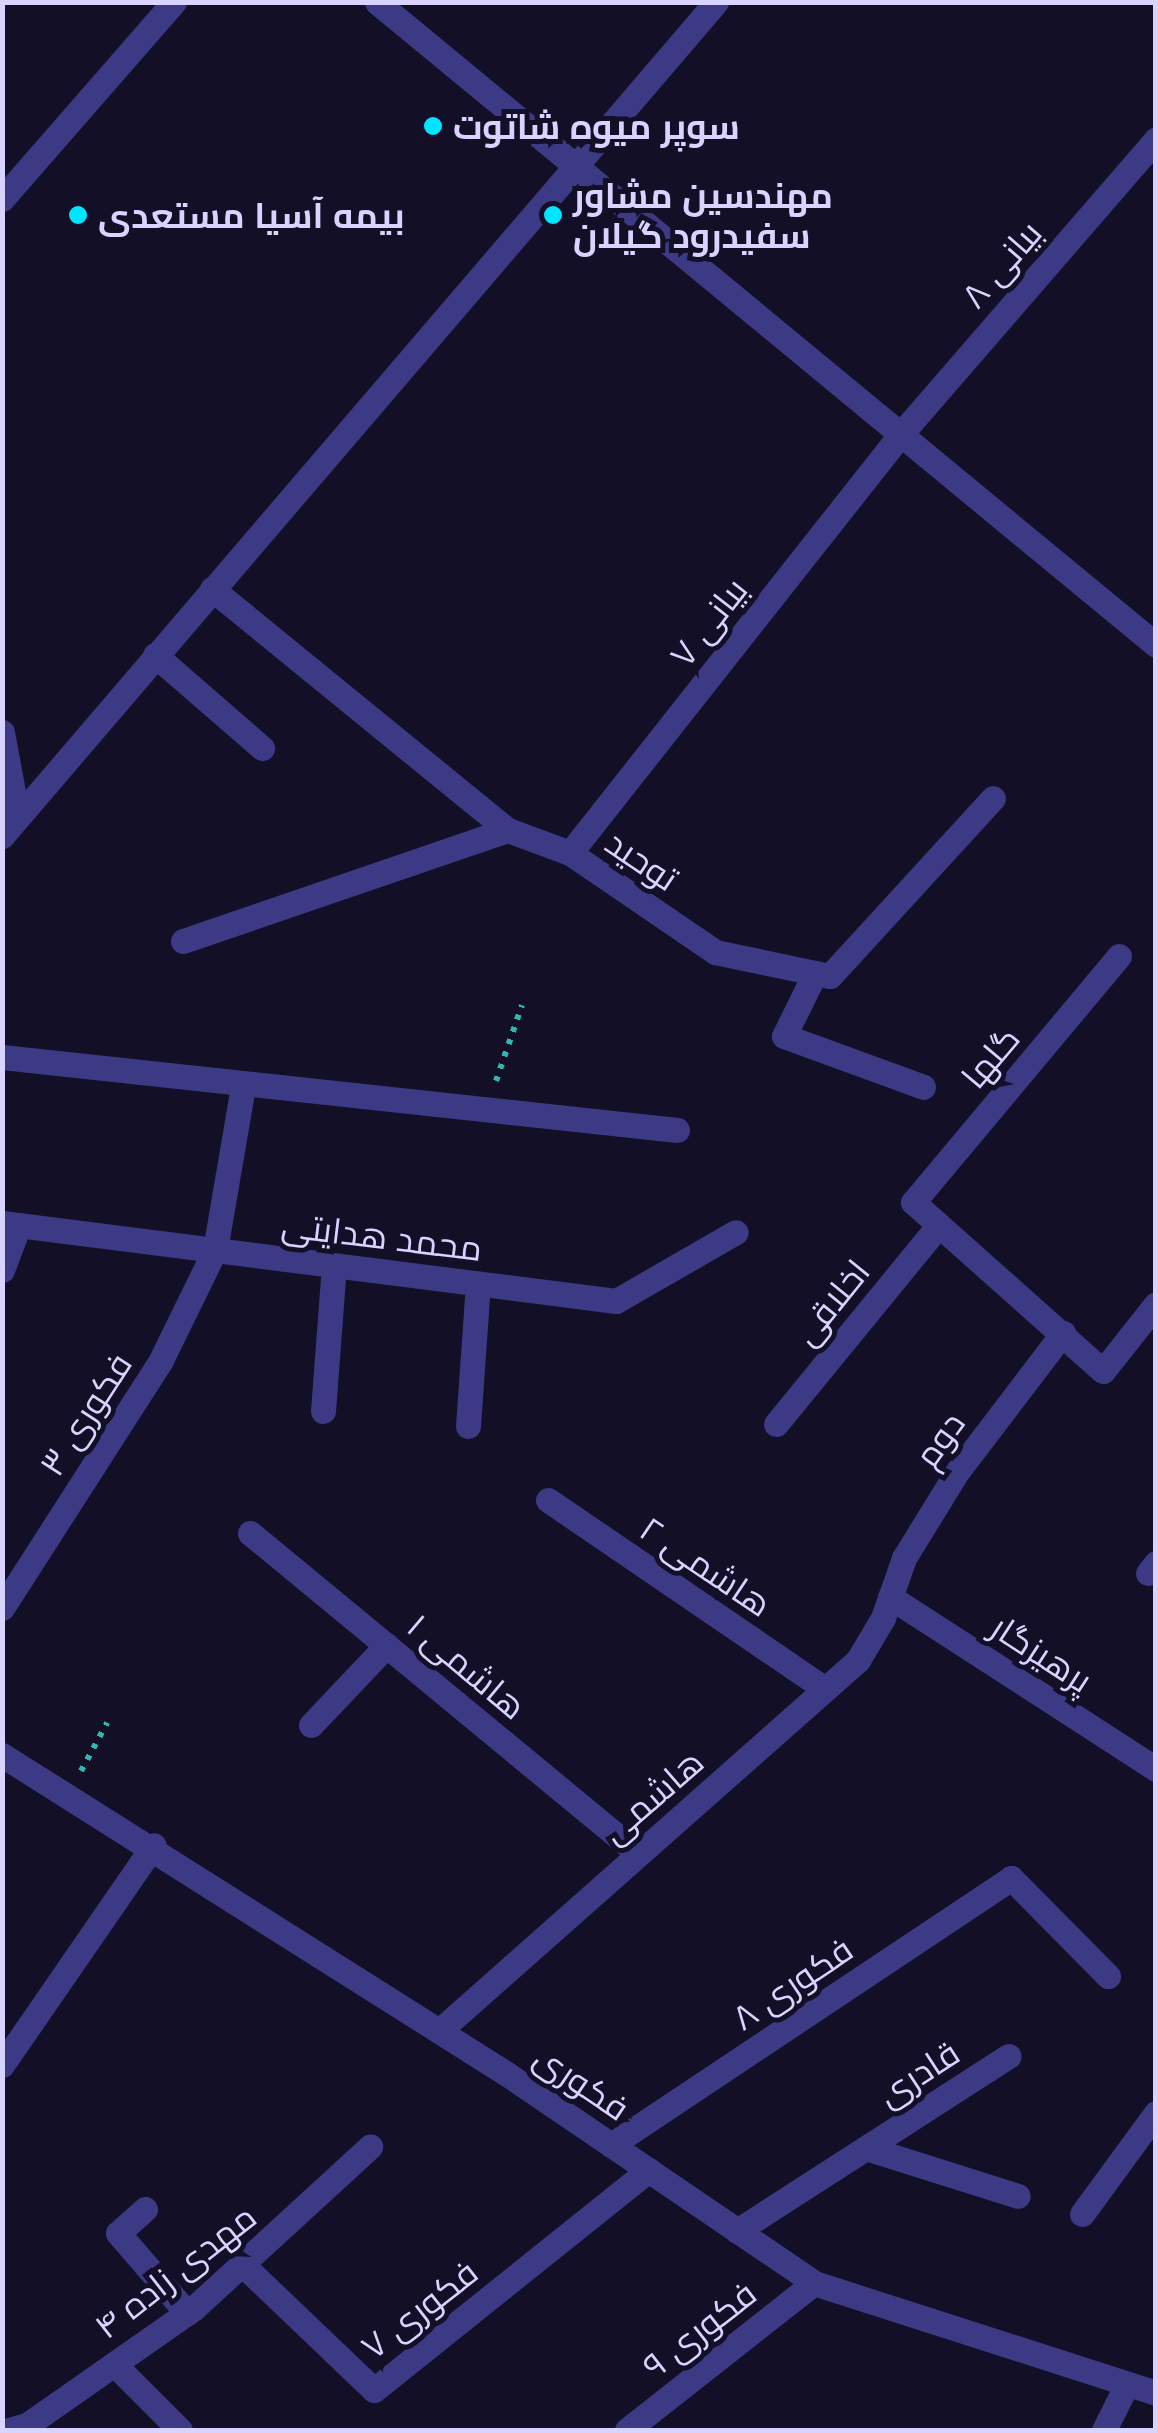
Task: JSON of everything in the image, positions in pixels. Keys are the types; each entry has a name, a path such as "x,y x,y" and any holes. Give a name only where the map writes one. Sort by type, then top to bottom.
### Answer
{"street":[{"path":"2,198 174,2"},
{"path":"377,2 1156,645"},
{"path":"10,825 716,2"},
{"name":"بیانی ۸","path":"900,434 1156,139"},
{"name":"بیانی ۷","path":"570,853 900,434"},
{"name":"توحید","path":"212,589 508,830 570,853 715,952 815,974"},
{"path":"155,655 262,748"},
{"path":"2,732 10,825"},
{"path":"923,1087 784,1036 815,974 830,976 993,798"},
{"path":"184,940 508,830"},
{"name":"گلها","path":"939,1225 914,1202 1119,956"},
{"path":"2,1057 243,1088 677,1130"},
{"name":"فکوری ۳","path":"2,1608 161,1360 214,1250 243,1088"},
{"path":"2,1270 11,1224"},
{"name":"محمد هدایتی","path":"11,1224 616,1302 736,1232"},
{"path":"939,1225 1103,1371 1155,1308"},
{"name":"اخلاقی","path":"776,1424 939,1225"},
{"path":"323,1411 334,1265"},
{"path":"468,1426 478,1284"},
{"name":"دوم","path":"890,1597 904,1558 956,1472 1063,1333"},
{"name":"هاشمی ۲","path":"548,1500 825,1689"},
{"name":"هاشمی ۱","path":"250,1533 639,1854"},
{"name":"هاشمی","path":"439,2031 858,1660 890,1597"},
{"name":"پرهیزگار","path":"890,1597 1156,1769"},
{"path":"311,1726 387,1645"},
{"name":"فکوری","path":"2,1754 154,1845 612,2145 814,2283 1126,2386 1156,2392"},
{"path":"2,2065 154,1845"},
{"name":"فکوری ۸","path":"612,2145 1011,1878 1108,1976"},
{"name":"قادری","path":"737,2231 1008,2056"},
{"path":"1082,2214 1156,2114"},
{"name":"مهدی زاده ۴","path":"10,2430 187,2313 370,2147"},
{"name":"قادری","path":"866,2148 1018,2196"},
{"name":"فکوری ۷","path":"243,2265 374,2390 649,2170"},
{"path":"145,2209 118,2233 187,2313"},
{"name":"فکوری ۹","path":"627,2430 814,2283"},
{"path":"114,2364 180,2430"},
{"path":"1104,2430 1126,2386"}],"path":[{"path":"486,1111 522,1006"},
{"path":"69,1794 107,1722"}],"place":[{"name":"سوپر میوه شاتوت","path":"433,126"},
{"name":"بیمه آسیا مستعدی","path":"78,215"},
{"name":"مهندسین مشاور سفیدرود گیلان","path":"553,215"}]}
